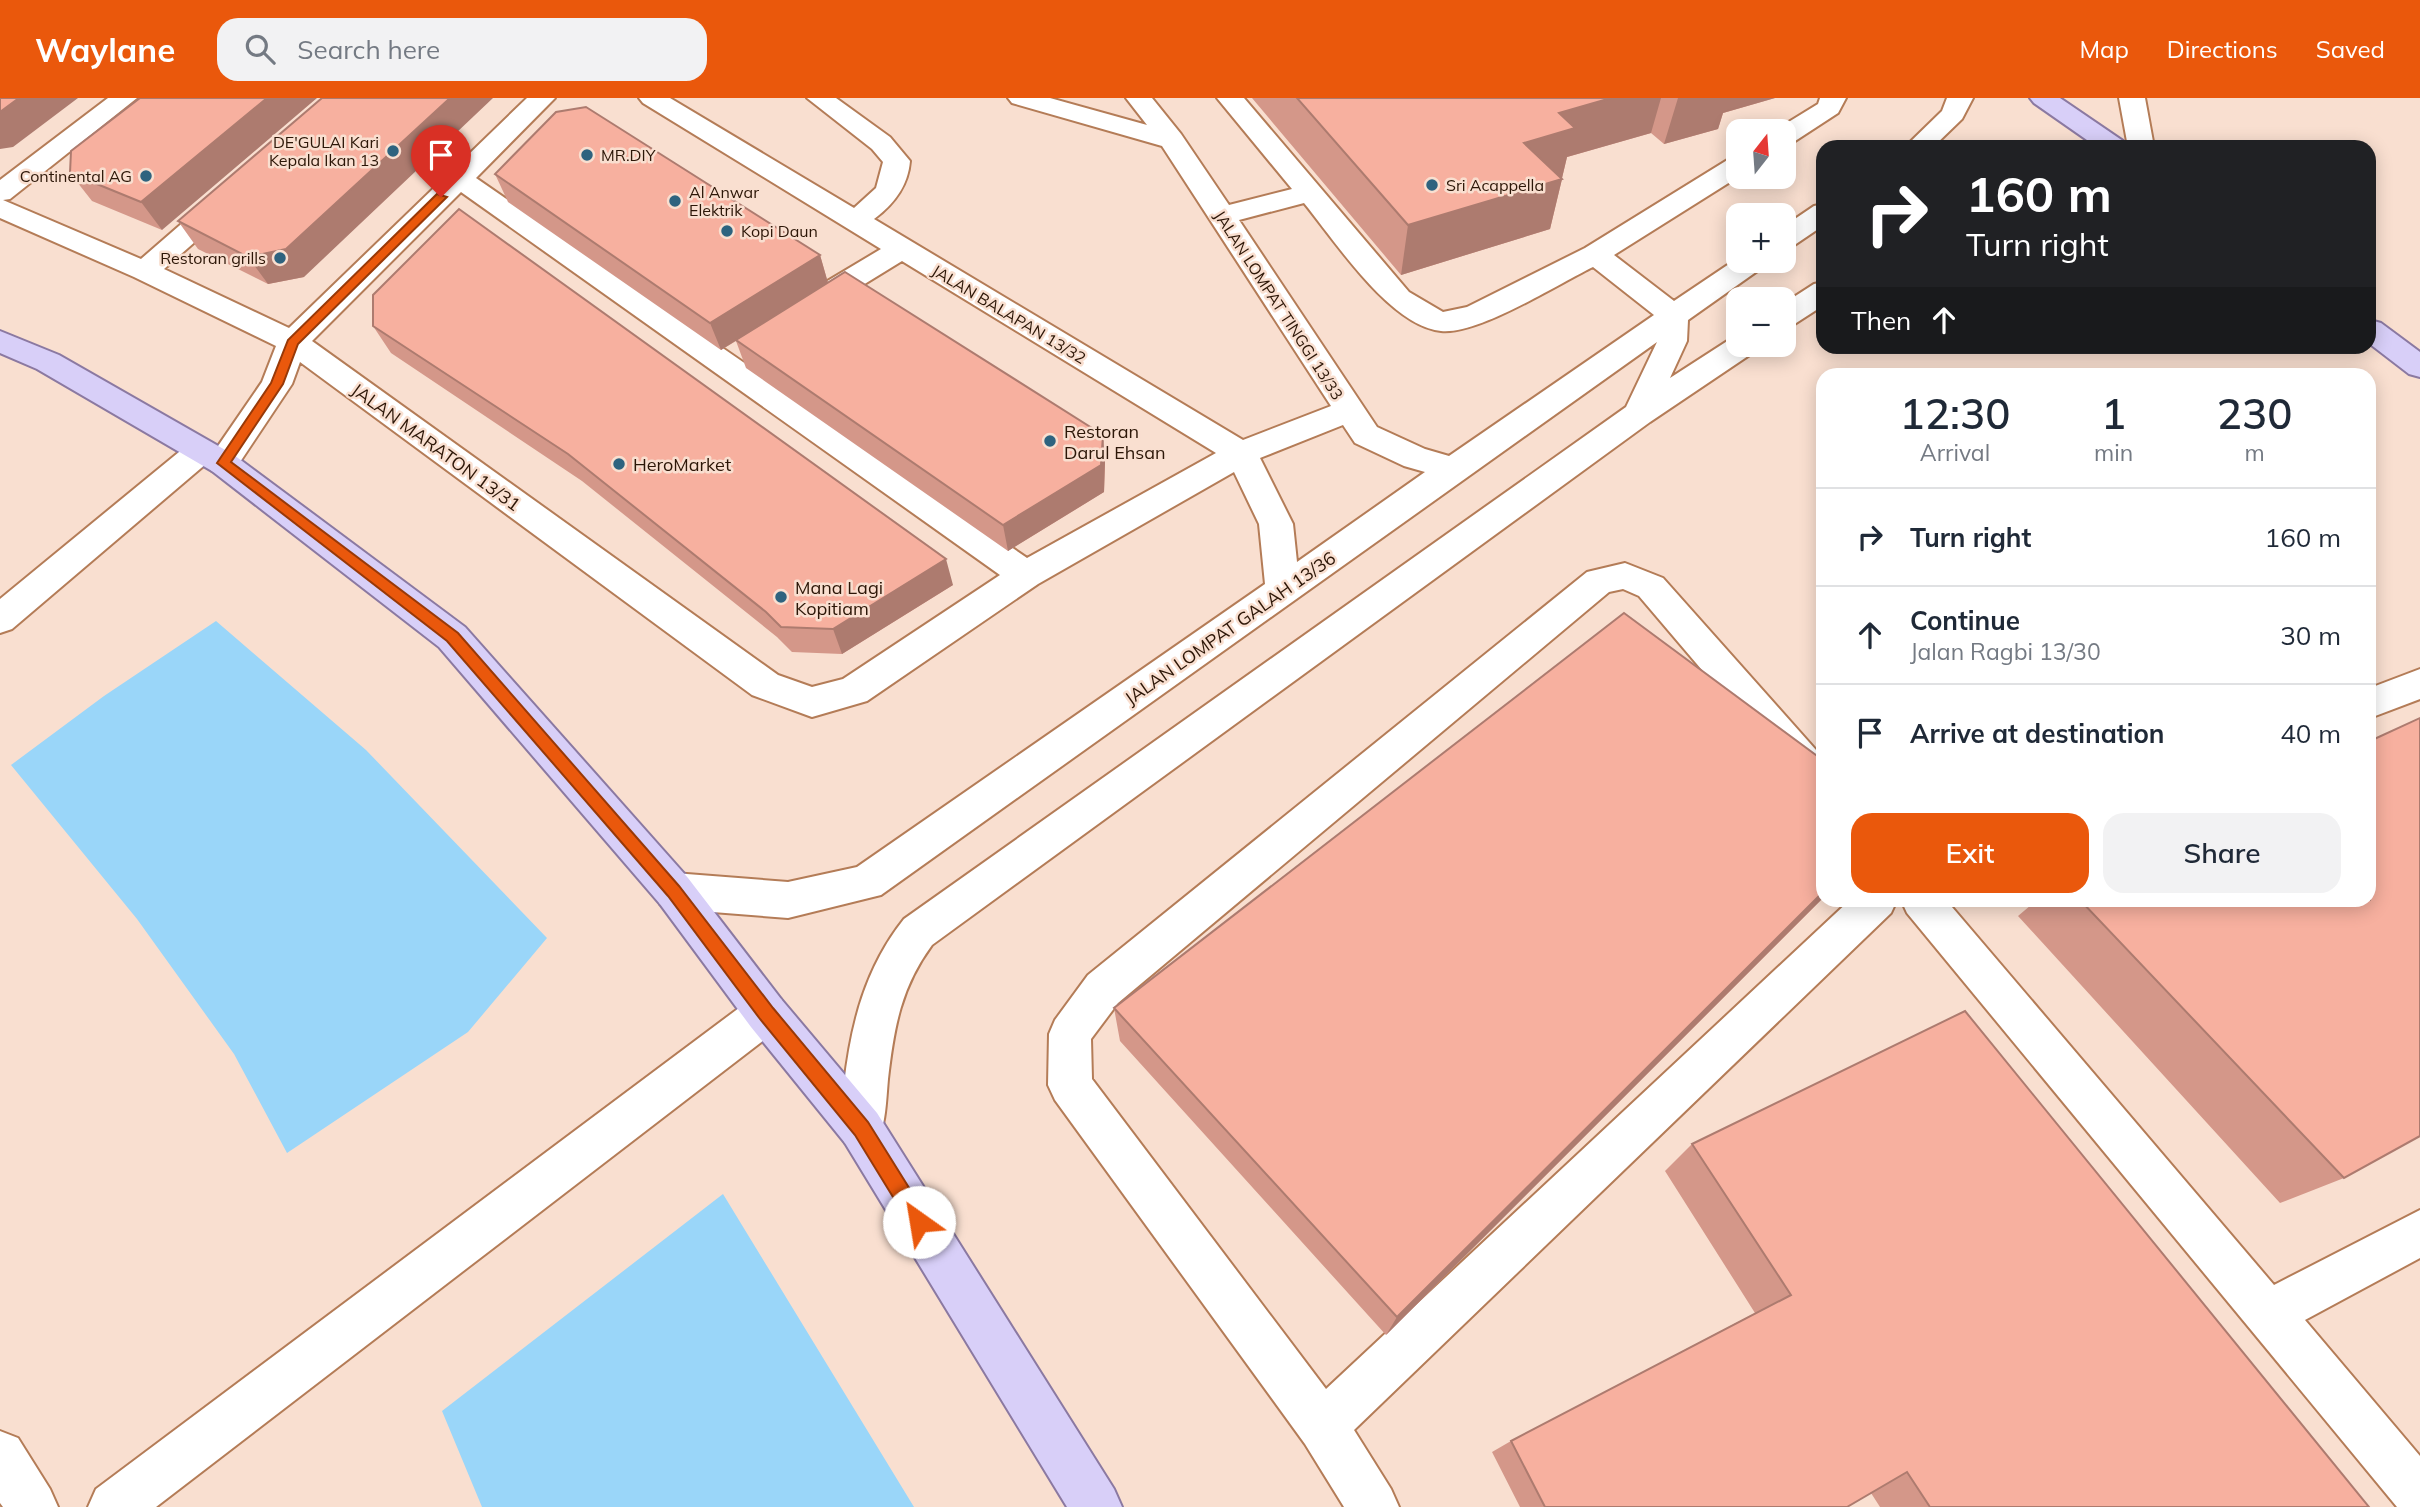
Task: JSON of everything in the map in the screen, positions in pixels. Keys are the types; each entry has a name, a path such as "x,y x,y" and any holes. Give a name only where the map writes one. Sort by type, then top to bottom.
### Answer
{"main road":[{"path":"2043,98 2104,140"},
{"path":"2376,334 2420,367"},
{"path":"0,341 48,362 212,457 453,637 674,891 766,1013 861,1128 1092,1505"}],"street":[{"path":"0,193 124,98"},
{"path":"0,618 212,457 277,384 293,342 542,98"},
{"name":"JALAN BALAPAN 13/32","path":"652,98 1241,453"},
{"path":"820,98 881,143 897,161 896,176 890,188 878,203 855,220"},
{"path":"1021,98 1172,140"},
{"name":"JALAN LOMPAT TINGGI 13/33","path":"1139,98 1172,140 1366,435 1415,458 1452,468"},
{"path":"1230,98 1399,299 1426,317 1443,323 1475,315 1595,254 1726,172"},
{"path":"1796,128 1829,108 1833,98"},
{"path":"1925,140 1953,114 1960,98"},
{"path":"2132,98 2140,140"},
{"path":"460,179 729,353 1026,575"},
{"path":"144,271 249,180"},
{"path":"1221,216 1310,193"},
{"name":"JALAN MARATON 13/31","path":"0,208 144,271 293,342 765,685 812,702 855,691 1026,575 1241,453 1348,411"},
{"path":"1796,231 1816,217"},
{"path":"786,318 901,249"},
{"path":"1595,254 1673,315 1672,341 1639,414"},
{"name":"JALAN LOMPAT GALAH 13/36","path":"674,891 788,900 867,883 1283,591 1452,468 1735,273"},
{"path":"1796,309 1816,296"},
{"path":"861,1128 884,984 901,950 918,932 1639,414 1726,356"},
{"path":"1241,453 1276,524 1283,591"},
{"path":"1373,1507 1323,1426 1070,1085 1070,1034 1103,989 1599,581 1625,576 1651,587 1816,777"},
{"path":"2376,701 2420,684"},
{"path":"1323,1426 1870,907"},
{"path":"1927,907 2420,1495"},
{"path":"114,1507 766,1013"},
{"path":"2268,1314 2420,1233"},
{"path":"0,1456 32,1507"}],"water":[{"path":"216,621 366,750 547,938 468,1032 287,1153 234,1054 137,919 11,765 104,696"},
{"path":"723,1194 914,1507 482,1507 442,1411"}],"building":[{"path":"0,98 19,98 0,112"},
{"path":"140,98 267,98 141,202 70,173 71,151"},
{"path":"322,98 450,98 286,249 248,257 178,221"},
{"path":"1297,98 1611,98 1559,113 1575,128 1524,143 1562,179 1408,225"},
{"path":"586,107 820,255 710,323 495,174 556,112"},
{"path":"459,209 946,559 833,629 781,627 766,612 568,454 373,326 373,295"},
{"path":"845,272 1103,435 1101,465 1003,525 736,340"},
{"path":"1624,613 1816,755 1816,899 1397,1317 1114,1008"},
{"path":"2420,718 2420,1136 2344,1178 2087,907 2376,907 2376,738"},
{"path":"1965,1011 2369,1507 1930,1507 1907,1472 1847,1507 1545,1507 1511,1441 1791,1295 1692,1144"}],"place":[{"name":"DE'GULAI Kari Kepala Ikan 13","path":"393,151"},
{"name":"MR.DIY","path":"587,155"},
{"name":"Continental AG","path":"146,176"},
{"name":"Sri Acappella","path":"1432,185"},
{"name":"Al Anwar Elektrik","path":"675,201"},
{"name":"Kopi Daun","path":"727,231"},
{"name":"Restoran grills","path":"280,258"},
{"name":"Restoran Darul Ehsan","path":"1050,441"},
{"name":"HeroMarket","path":"619,464"},
{"name":"Mana Lagi Kopitiam","path":"781,597"}],"route":[{"path":"441,197 293,342 277,384 223,463 453,637 674,891 766,1013 861,1128 919,1222"}]}
